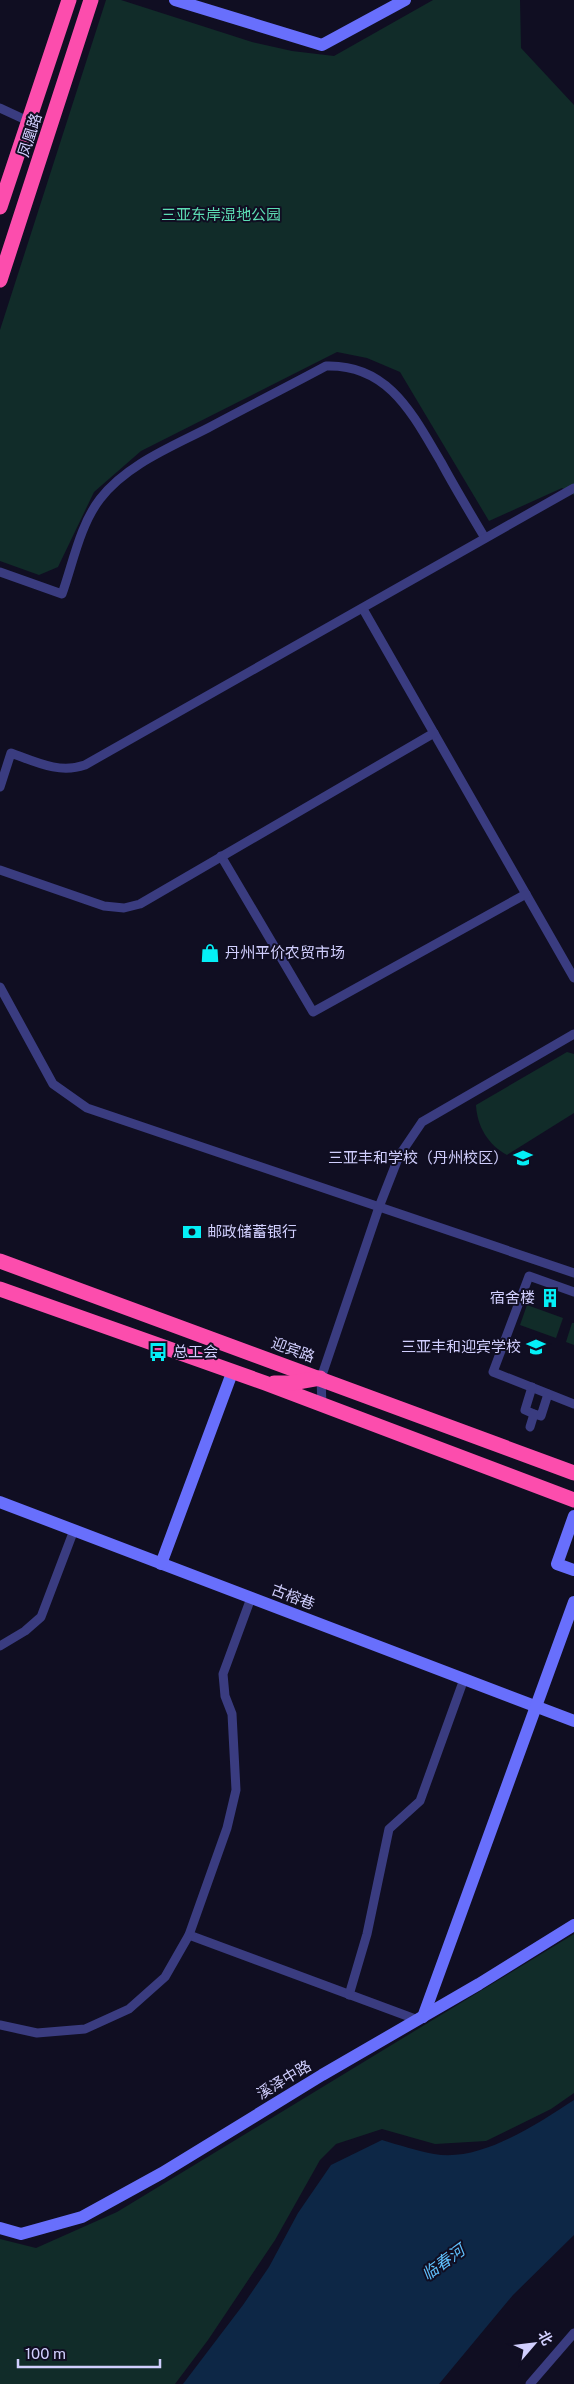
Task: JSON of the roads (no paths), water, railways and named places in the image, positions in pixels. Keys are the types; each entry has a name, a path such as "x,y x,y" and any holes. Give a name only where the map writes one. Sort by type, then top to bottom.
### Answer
{"highway":[{"name":"凤凰路","path":"0,207 69,0"},
{"name":"凤凰路","path":"0,280 91,0"},
{"name":"迎宾路","path":"0,1261 574,1473"},
{"path":"0,1289 232,1373 265,1383 344,1415 574,1500"},
{"path":"265,1383 274,1380 278,1376 276,1362"},
{"path":"265,1383 292,1383 321,1378"},
{"path":"344,1415 353,1390"}],"street":[{"path":"175,0 322,45 405,0"},
{"path":"0,108 28,122"},
{"path":"0,572 62,594 86,524 100,499 115,482 140,465 183,441 326,366 344,366 376,378 394,392 411,411 485,538"},
{"path":"0,787 12,753 56,769 73,769 84,765 574,488"},
{"path":"363,608 574,978"},
{"path":"0,870 104,906 124,908 140,904 434,733"},
{"path":"221,856 313,1012 526,894"},
{"path":"0,987 53,1084 88,1108 574,1273"},
{"path":"322,1406 321,1378 379,1207 399,1156 422,1122 574,1034"},
{"path":"574,1292 530,1274 493,1372 574,1404"},
{"path":"161,1564 232,1373"},
{"path":"532,1387 525,1410 534,1414 541,1416 548,1394"},
{"path":"530,1427 534,1414"},
{"name":"古榕巷","path":"0,1502 574,1721"},
{"path":"574,1516 556,1564 574,1570"},
{"path":"0,1646 25,1631 41,1617 74,1530"},
{"path":"0,2025 36,2034 85,2029 129,2010 165,1977 189,1936 226,1828 236,1790 232,1714 225,1696 223,1674 251,1598"},
{"path":"189,1936 420,2019 574,1602"},
{"path":"350,1995 367,1934 389,1829 420,1801 464,1679"},
{"name":"溪泽中路","path":"0,2228 20,2234 82,2217 162,2173 574,1925"},
{"path":"530,2384 574,2333"}],"water":[{"name":"临春河","path":"574,2100 574,2235 513,2295 439,2384 183,2384 243,2305 269,2267 298,2213 331,2165 382,2140 434,2154 470,2153 489,2147 526,2130"}],"place":[{"name":"丹州平价农贸市场","path":"210,953"},
{"name":"三亚丰和学校（丹州校区）","path":"523,1158"},
{"name":"邮政储蓄银行","path":"192,1232"},
{"name":"宿舍楼","path":"550,1298"},
{"name":"三亚丰和迎宾学校","path":"536,1347"},
{"name":"总工会","path":"158,1352"}],"park label":[{"name":"三亚东岸湿地公园","path":"221,215"}]}
